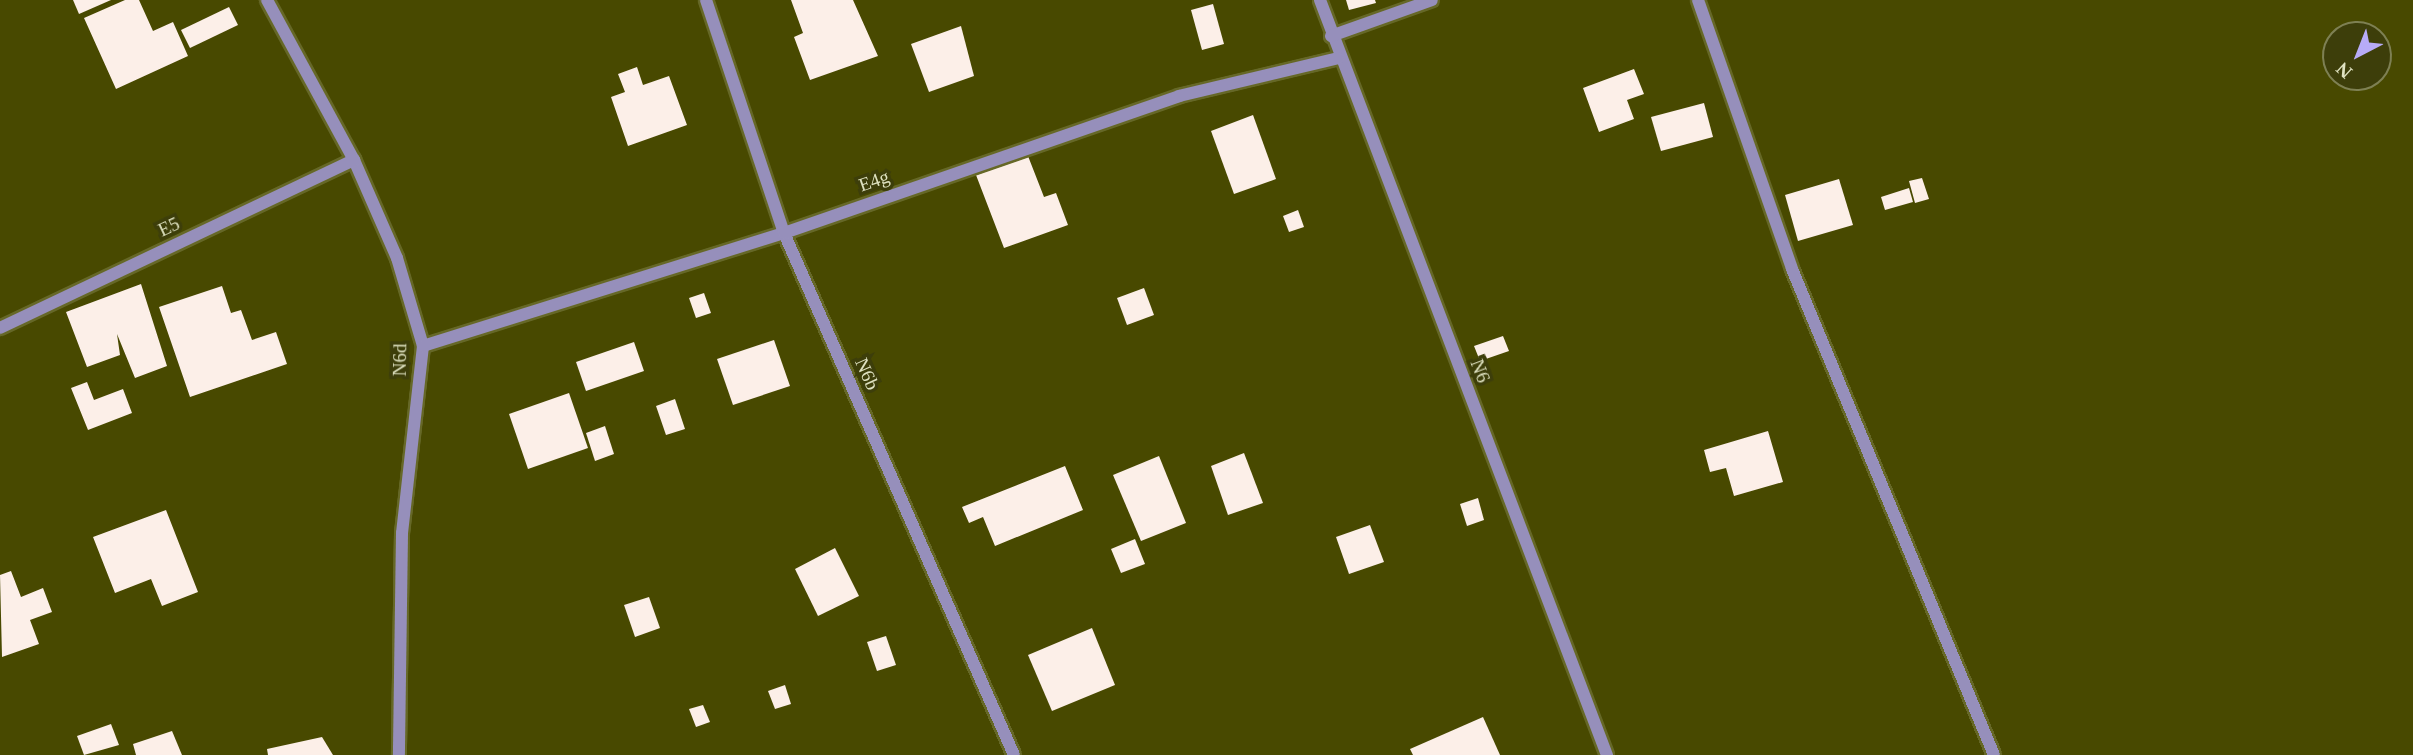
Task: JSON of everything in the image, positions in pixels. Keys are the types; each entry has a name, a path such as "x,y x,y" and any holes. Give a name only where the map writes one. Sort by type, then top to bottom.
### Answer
{"street":[{"name":"N6d","path":"267,0 354,160 397,258 423,346 402,533 400,755"},
{"name":"N6b","path":"706,0 784,233 1014,755"},
{"name":"N6","path":"1320,0 1338,58 1607,755"},
{"path":"1331,36 1432,0"},
{"path":"1698,0 1792,269 1994,755"},
{"name":"E4g","path":"423,346 784,233 1179,96 1338,58"},
{"name":"E5","path":"0,328 354,160"}],"building":[{"path":"73,0 111,0 79,14"},
{"path":"125,0 139,0 153,31 173,22 188,56 116,89 84,18"},
{"path":"791,0 853,0 878,56 810,80 794,37 803,33"},
{"path":"1346,0 1375,0 1376,3 1349,10"},
{"path":"1213,4 1224,44 1202,50 1191,10"},
{"path":"229,7 238,25 190,48 181,30"},
{"path":"961,26 974,76 929,92 911,44"},
{"path":"637,67 643,85 669,76 687,125 628,146 611,97 625,92 618,74"},
{"path":"1634,69 1644,94 1627,100 1634,119 1599,132 1583,88"},
{"path":"1704,103 1713,137 1661,151 1651,117"},
{"path":"1253,115 1276,179 1234,194 1211,131"},
{"path":"1028,156 1044,197 1056,193 1068,225 1004,248 976,175"},
{"path":"1922,178 1929,199 1915,203 1909,181"},
{"path":"1839,179 1853,225 1798,241 1785,195"},
{"path":"1909,188 1913,202 1885,210 1881,197"},
{"path":"1298,210 1304,227 1289,232 1283,216"},
{"path":"141,284 167,366 135,378 117,334 120,355 87,367 66,312"},
{"path":"222,286 231,313 241,310 252,340 276,332 287,364 190,397 159,307"},
{"path":"1144,288 1154,315 1127,325 1117,298"},
{"path":"704,293 711,313 696,318 689,298"},
{"path":"1503,336 1509,351 1480,361 1474,346"},
{"path":"774,340 790,386 733,405 717,359"},
{"path":"634,342 644,371 586,391 576,362"},
{"path":"87,382 94,400 123,389 132,413 88,430 71,388"},
{"path":"569,393 588,448 528,469 509,414"},
{"path":"675,399 685,429 666,435 656,406"},
{"path":"605,426 614,454 595,461 586,433"},
{"path":"1768,431 1783,482 1734,496 1726,468 1710,472 1704,450"},
{"path":"1244,453 1263,503 1228,515 1211,466"},
{"path":"1159,456 1186,523 1141,541 1113,475"},
{"path":"1065,466 1083,510 995,546 983,517 969,523 962,507"},
{"path":"1478,498 1484,520 1467,526 1460,504"},
{"path":"166,510 198,592 162,606 151,579 115,593 93,537"},
{"path":"1370,525 1384,562 1349,574 1336,537"},
{"path":"1135,539 1145,564 1121,573 1111,549"},
{"path":"835,548 859,596 818,616 795,569"},
{"path":"11,571 21,597 43,588 52,612 30,620 39,644 2,657 0,575"},
{"path":"649,597 660,628 635,637 624,605"},
{"path":"1092,628 1115,685 1052,711 1028,655"},
{"path":"886,636 896,665 877,671 867,642"},
{"path":"785,685 791,704 775,709 768,691"},
{"path":"703,705 710,722 696,727 689,709"},
{"path":"1483,717 1500,755 1413,755 1410,749"},
{"path":"111,724 119,745 84,755 77,736"},
{"path":"172,731 182,755 136,755 133,744"},
{"path":"322,737 333,755 268,755 267,749"}]}
